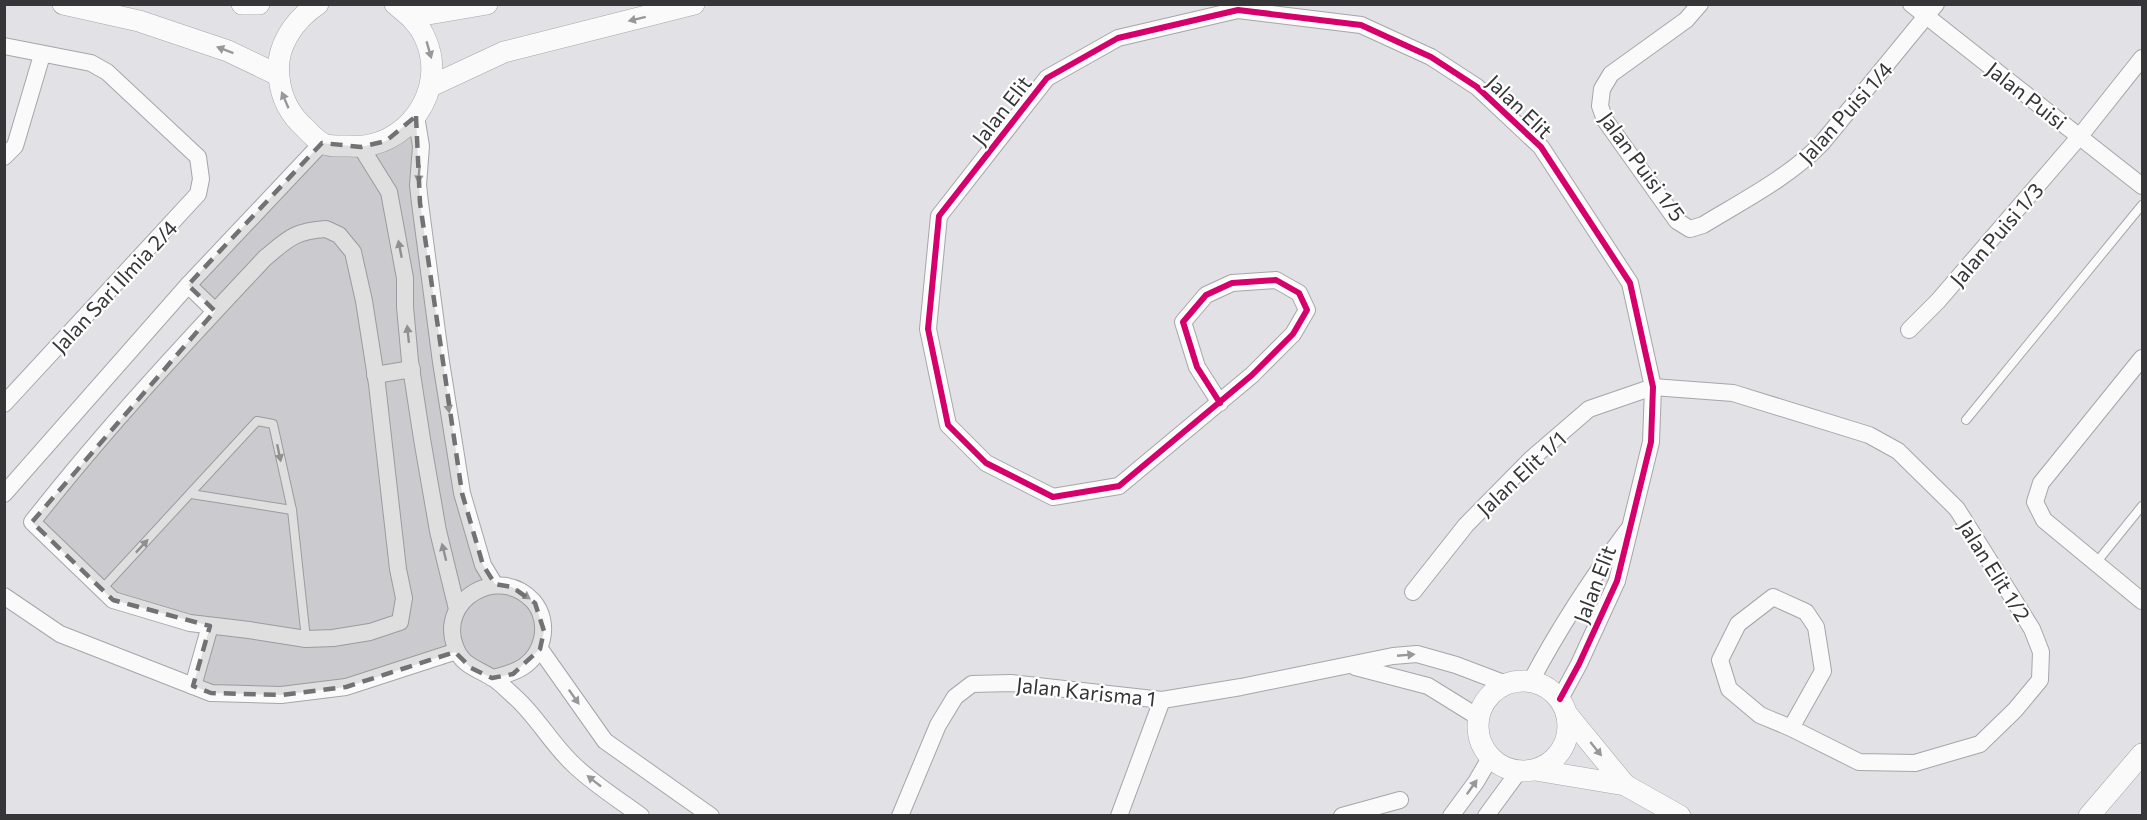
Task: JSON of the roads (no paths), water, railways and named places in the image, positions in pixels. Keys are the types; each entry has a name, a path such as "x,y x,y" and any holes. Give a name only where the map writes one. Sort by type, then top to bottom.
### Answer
{"street":[{"path":"63,4 139,21 228,51 278,75"},
{"path":"242,4 259,4"},
{"path":"318,4 305,12 290,30 281,52 278,75 283,99 296,120 322,143 361,147 386,141 406,128 422,109 431,86 432,61 425,38 403,11"},
{"path":"403,11 487,4"},
{"path":"431,86 504,52 694,4"},
{"name":"Jalan Puisi 1/5","path":"1690,229 1677,221 1605,120 1600,106 1602,88 1611,74 1686,20 1700,4"},
{"name":"Jalan Puisi","path":"1911,4 1932,11 2142,186"},
{"name":"Jalan Elit","path":"1220,403 1197,367 1183,322 1206,295 1232,283 1276,280 1299,293 1307,310 1293,334 1220,403 1119,486 1053,497 986,463 948,425 928,329 939,216 1047,78 1118,38 1238,10 1361,25 1431,57 1477,87 1541,147 1630,283 1653,387 1651,441 1617,581 1579,664 1563,706"},
{"name":"Jalan Puisi 1/4","path":"1690,229 1703,225 1805,161 1932,11"},
{"path":"4,46 42,55 15,146 4,157"},
{"name":"Jalan Sari Ilmia 2/4","path":"4,404 198,194 201,180 198,157 107,72 91,63 42,55"},
{"name":"Jalan Puisi 1/3","path":"1909,330 1938,301 2080,136 2142,58"},
{"path":"416,116 421,146 419,194 441,362 462,493 483,566 495,585"},
{"path":"4,494 188,285 322,143"},
{"path":"361,147 389,192 405,278 405,307 412,369 438,531 458,609"},
{"path":"326,229 339,236 353,252 364,301 375,375 398,569 404,598 400,622 370,632 342,637 306,639 190,623 114,600 32,522 100,439 215,311 265,258 290,237 304,231 326,229"},
{"path":"188,285 215,311"},
{"path":"2142,358 2041,483 2035,502 2044,520 2142,601"},
{"path":"375,375 412,369"},
{"name":"Jalan Elit 1/1","path":"1413,592 1466,525 1531,459 1589,410 1653,387"},
{"name":"Jalan Elit 1/2","path":"1653,387 1733,393 1869,435 1898,451 1957,509 2032,629 2041,652 2040,680 2015,710 1980,744 1916,763 1859,762 1791,728 1760,716 1729,689 1720,660 1738,624 1773,597 1806,612 1816,627 1823,670 1791,728"},
{"name":"Jalan Elit","path":"1531,681 1550,645 1595,572 1632,526"},
{"path":"492,678 513,674 529,664 540,649 544,631 542,616 535,603 525,593 512,587 485,586 469,595 458,609 452,626 454,645 461,658 471,668 492,678 518,700 572,764 640,816"},
{"path":"4,597 60,634 211,693 281,695 346,687 458,651"},
{"path":"193,686 210,626"},
{"path":"540,649 605,741 711,816"},
{"name":"Jalan Karisma 1","path":"900,816 938,725 955,697 972,684 1011,683 1162,700 1393,656 1417,654 1456,665 1506,684"},
{"name":"Jalan Karisma 1","path":"1349,666 1428,686 1478,717"},
{"path":"1625,785 1547,687 1531,681 1518,681 1506,684 1488,697 1478,717 1479,738 1490,758 1508,769 1625,785 1680,816"},
{"path":"1119,816 1162,700"},
{"path":"1486,816 1527,771 1556,758 1563,748 1569,724 1563,706"},
{"path":"2089,816 2142,754"},
{"path":"1451,816 1490,758"},
{"path":"1342,816 1400,800"}],"lane":[{"path":"1966,420 2142,205"},
{"path":"102,589 257,421 273,424 292,510 306,639"},
{"path":"191,494 292,510"},
{"path":"2096,563 2142,506"}]}
